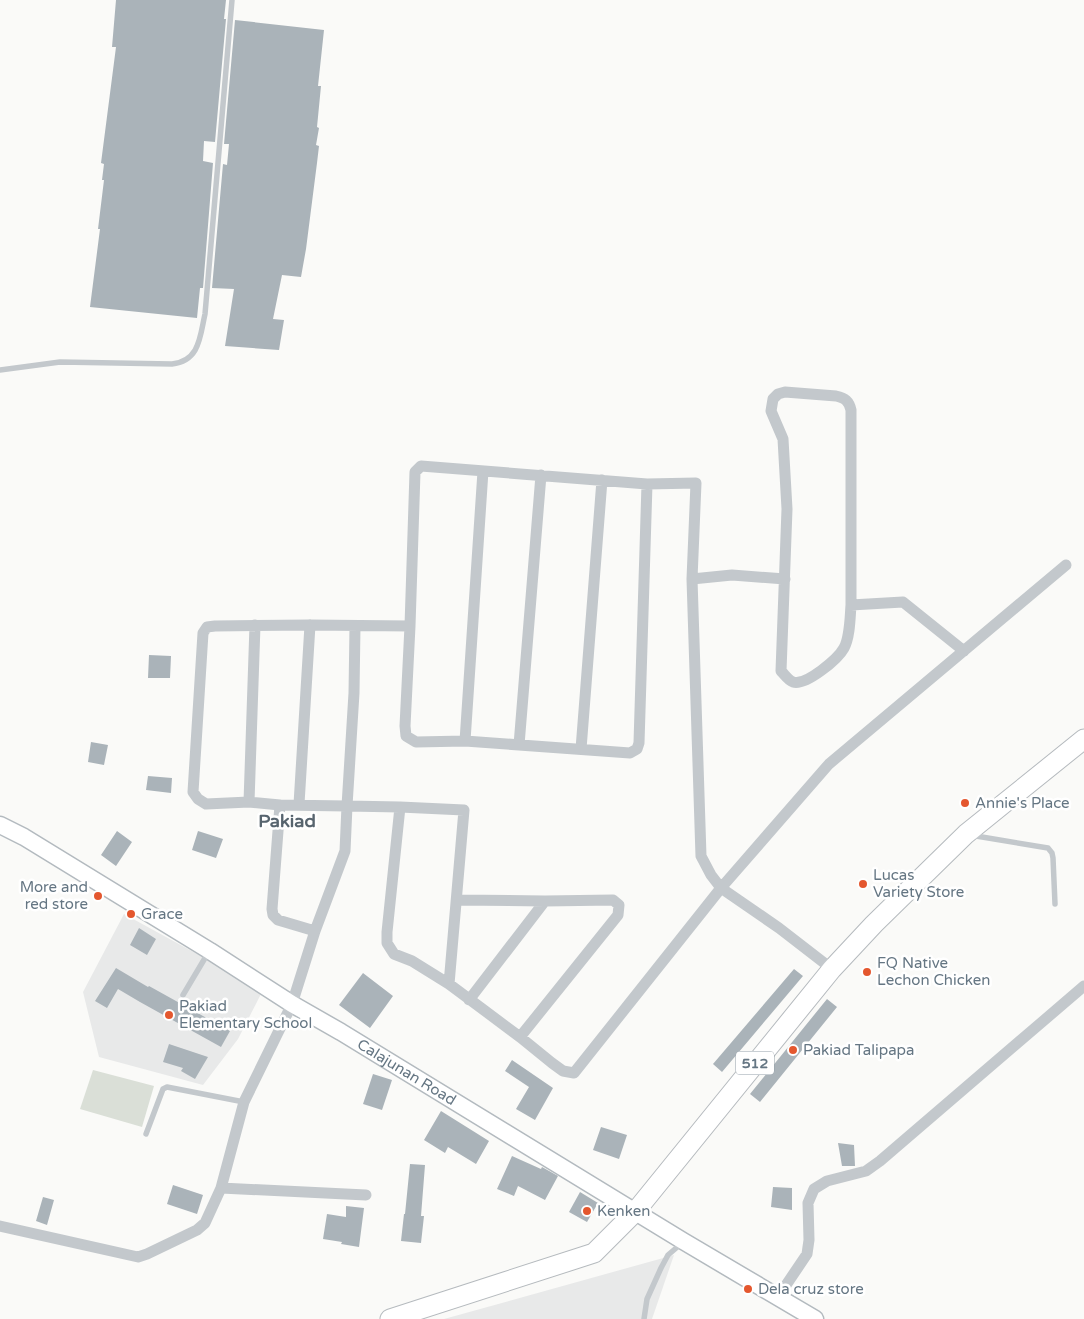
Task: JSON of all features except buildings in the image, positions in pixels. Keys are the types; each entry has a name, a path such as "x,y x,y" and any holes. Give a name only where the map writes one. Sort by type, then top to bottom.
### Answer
{"main road":[{"name":"512","path":"390,1319 594,1252 635,1212 832,969 874,924 966,834 1084,739"},
{"name":"Calajunan Road","path":"0,825 24,837 210,951 292,1004 815,1319"}],"street":[{"path":"784,392 844,398 852,410 851,605 849,632 844,648 831,662 804,682 794,682 782,672 785,579 788,509 783,439 771,411 773,399 778,394 784,392"},
{"path":"647,484 640,743 637,749 630,753 465,742 416,742 406,736 404,726 410,626 415,472 421,466 647,484 696,483 692,579 701,856 711,875 721,888 779,928 832,969"},
{"path":"465,742 483,471"},
{"path":"519,745 541,476"},
{"path":"581,749 602,480"},
{"path":"400,807 387,932 387,943 394,954 412,961 449,984 520,1036 552,1064 574,1073 721,888 830,764 1066,565"},
{"path":"692,579 732,576 785,579"},
{"path":"851,605 903,602 964,651"},
{"path":"410,626 255,625 207,627 203,633 193,792 198,799 206,804 249,802 280,805 299,804 464,810 449,984"},
{"path":"249,802 255,625"},
{"path":"299,804 310,625"},
{"path":"0,1226 138,1257 197,1230 205,1223 221,1188 244,1102 292,1004 315,931 345,851 354,693 355,626"},
{"path":"280,805 273,915 278,920 315,931"},
{"path":"457,900 612,900 619,905 618,915 520,1036"},
{"path":"469,1000 545,901"},
{"path":"778,1297 807,1254 809,1240 808,1203 814,1189 827,1181 866,1171 880,1161 1084,986"},
{"path":"221,1188 366,1195"}],"lane":[{"path":"0,370 60,362 182,363 188,359 197,346 205,314 232,0"},
{"path":"966,834 1048,848 1053,858 1055,904"},
{"path":"183,995 210,951"},
{"path":"146,1134 163,1089 167,1087 244,1102"},
{"path":"644,1319 647,1299 660,1268 668,1255 684,1241"}],"shaded area":[{"name":"Pakiad Elementary School","path":"124,914 263,990 238,1039 203,1085 99,1057 83,992"},
{"path":"93,1070 154,1086 142,1127 80,1109"},
{"path":"674,1255 652,1319 444,1319"}],"place":[{"name":"Annie's Place","path":"965,803"},
{"name":"Lucas Variety Store","path":"863,884"},
{"name":"More and red store","path":"98,896"},
{"name":"Grace","path":"131,914"},
{"name":"FQ Native Lechon Chicken","path":"867,972"},
{"name":"Pakiad Elementary School","path":"169,1015"},
{"name":"Pakiad Talipapa","path":"793,1050"},
{"name":"Kenken","path":"587,1211"},
{"name":"Dela cruz store","path":"748,1289"}],"district":[{"name":"Pakiad","path":"287,821"}]}
